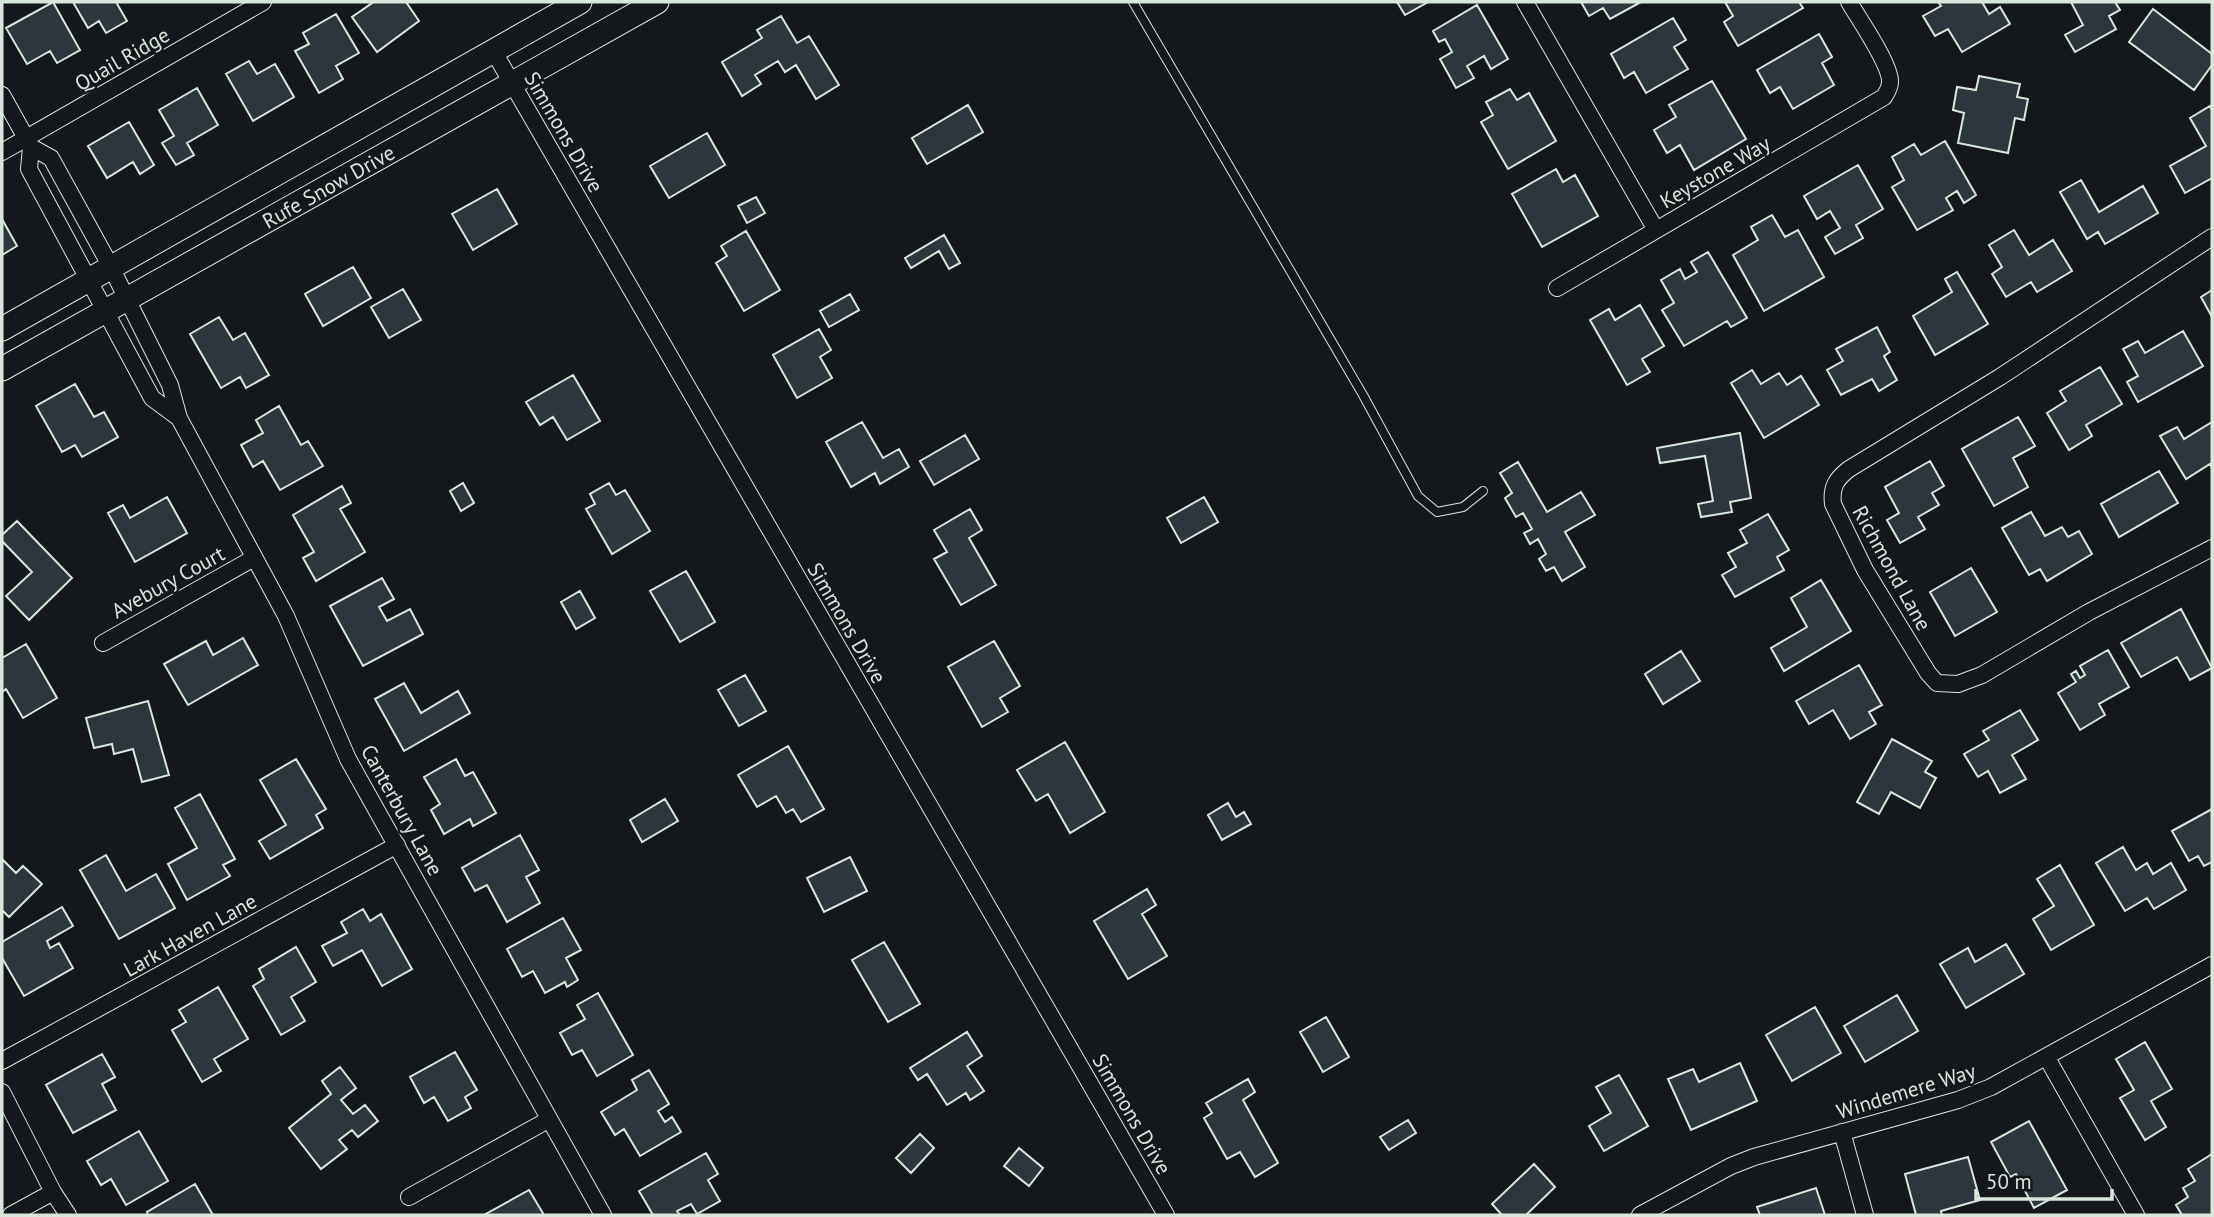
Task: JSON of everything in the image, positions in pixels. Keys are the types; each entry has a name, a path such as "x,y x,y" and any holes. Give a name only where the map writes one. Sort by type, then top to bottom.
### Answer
{"main road":[{"name":"Rufe Snow Drive","path":"2,329 98,296 120,284 494,52 580,2"},
{"name":"Rufe Snow Drive","path":"2,369 98,296 512,83 657,2"}],"street":[{"name":"Quail Ridge","path":"2,152 29,143 262,2"},
{"path":"1524,2 1656,230"},
{"name":"Keystone Way","path":"1557,288 1875,105 1884,97 1890,87 1891,78 1849,2"},
{"name":"Simmons Drive","path":"494,52 1166,1215"},
{"path":"2,95 29,143"},
{"name":"Canterbury Lane","path":"29,143 51,158 120,284 170,385 178,418 286,616 348,759 603,1215"},
{"name":"Canterbury Lane","path":"29,143 29,169 152,398 178,418"},
{"name":"Richmond Lane","path":"2212,237 2000,377 1849,468 1836,479 1832,493 1833,504 1865,570 1928,673 1937,683 1958,684 1982,675 2089,612 2212,548"},
{"name":"Avebury Court","path":"103,643 254,558"},
{"name":"Lark Haven Lane","path":"2,1061 397,845"},
{"name":"Windemere Way","path":"1640,1215 1731,1166 1754,1157 1958,1100 1990,1087 2212,965"},
{"path":"2047,1058 2136,1215"},
{"path":"2,1092 53,1192 68,1215"},
{"path":"409,1197 548,1120"},
{"path":"1842,1132 1865,1215"},
{"path":"11,1215 53,1192"}],"lane":[{"path":"1133,2 1363,395 1418,496 1437,512 1463,507 1483,491"}],"building":[{"path":"53,2 80,50 57,63 50,51 27,64 6,28"},
{"path":"73,2 116,2 127,21 106,33 99,21 88,28"},
{"path":"371,2 406,2 419,21 377,52 352,17"},
{"path":"1397,2 1428,2 1405,15"},
{"path":"1581,2 1641,2 1610,19 1603,8 1589,16"},
{"path":"1725,2 1799,2 1803,8 1738,46 1724,22 1733,16"},
{"path":"1938,2 1982,2 1989,14 2000,7 2010,24 1962,52 1948,29 1935,36 1923,16 1941,6"},
{"path":"2071,2 2115,2 2120,10 2109,16 2116,29 2075,52 2065,35 2083,25"},
{"path":"1477,5 1508,59 1491,69 1484,56 1467,66 1474,78 1456,88 1440,59 1452,52 1445,39 1439,42 1433,31"},
{"path":"2153,9 2212,54 2212,65 2194,90 2129,42"},
{"path":"336,14 359,53 336,66 343,79 319,93 295,51 309,44 303,33"},
{"path":"781,16 797,43 809,36 839,85 816,99 796,65 785,72 778,61 755,75 761,84 742,96 722,62 762,38 757,30"},
{"path":"1673,18 1686,40 1674,47 1688,69 1646,93 1634,72 1624,78 1611,54"},
{"path":"1819,34 1832,57 1822,63 1834,85 1793,109 1780,87 1770,93 1757,70"},
{"path":"249,61 257,74 275,64 294,97 253,121 226,74"},
{"path":"1979,76 2020,84 2017,97 2028,99 2024,120 2015,118 2008,153 1958,143 1964,113 1953,110 1957,87 1976,90"},
{"path":"1712,81 1746,139 1694,170 1680,145 1667,153 1654,130 1676,117 1669,105"},
{"path":"197,88 218,125 187,143 194,155 176,165 162,143 174,136 159,110"},
{"path":"1510,89 1517,100 1529,93 1556,141 1508,169 1481,122 1493,115 1486,102"},
{"path":"968,105 983,132 927,164 912,138"},
{"path":"2210,106 2212,178 2185,193 2170,166 2206,146 2190,118"},
{"path":"129,122 154,165 140,174 133,162 107,178 88,146"},
{"path":"707,133 725,165 669,198 650,166"},
{"path":"1945,141 1976,195 1964,203 1957,191 1946,198 1953,210 1917,230 1892,187 1904,180 1892,157 1914,144 1921,155"},
{"path":"1858,165 1883,209 1856,225 1863,238 1835,254 1825,237 1840,228 1830,211 1817,219 1804,196"},
{"path":"1556,169 1563,182 1575,175 1598,216 1542,247 1512,194"},
{"path":"2081,180 2099,212 2143,186 2158,213 2105,244 2098,232 2087,239 2060,192"},
{"path":"497,189 517,224 473,250 452,214"},
{"path":"756,197 765,213 747,223 738,206"},
{"path":"1772,215 1785,237 1798,230 1824,277 1764,311 1733,255 1758,240 1751,227"},
{"path":"2,219 17,246 2,255"},
{"path":"2014,230 2029,255 2053,240 2072,271 2037,292 2031,282 2006,297 1992,274 2002,267 1989,245"},
{"path":"746,231 780,290 744,311 716,263 727,256 721,246"},
{"path":"944,235 960,263 949,269 939,251 911,268 905,258"},
{"path":"1708,252 1747,318 1731,327 1727,321 1684,346 1662,310 1674,303 1661,280 1680,269 1685,279 1697,272 1691,262"},
{"path":"353,267 371,298 323,326 305,294"},
{"path":"1957,272 1988,324 1935,355 1913,316 1952,292 1945,279"},
{"path":"403,289 421,320 389,338 371,307"},
{"path":"2212,290 2212,317 2201,297"},
{"path":"850,294 859,310 829,327 820,311"},
{"path":"1640,305 1664,346 1642,359 1650,372 1627,385 1590,320 1609,309 1615,320"},
{"path":"219,317 233,340 245,333 269,375 246,388 240,377 221,388 190,334"},
{"path":"1877,327 1890,352 1884,356 1897,380 1879,391 1872,379 1841,395 1827,370 1843,361 1836,349"},
{"path":"819,329 831,350 820,357 832,378 797,398 773,355"},
{"path":"2183,331 2203,366 2138,402 2127,382 2138,376 2123,349 2138,341 2145,353"},
{"path":"2100,367 2122,404 2086,425 2092,436 2069,450 2047,413 2066,401 2060,391"},
{"path":"1752,370 1761,384 1779,373 1787,385 1801,376 1819,405 1764,438 1731,383"},
{"path":"573,375 600,421 567,440 553,417 540,425 526,402"},
{"path":"75,384 94,417 104,412 118,437 82,457 75,445 62,452 36,406"},
{"path":"279,406 301,445 308,441 323,466 280,490 263,461 253,467 241,445 263,433 256,420"},
{"path":"2018,417 2035,446 2013,458 2028,487 1994,506 1962,449"},
{"path":"862,422 883,458 899,449 909,467 880,484 875,473 851,487 826,442"},
{"path":"2212,422 2212,468 2210,464 2186,479 2160,436 2177,427 2184,439"},
{"path":"1740,433 1751,498 1730,502 1732,512 1701,517 1698,504 1713,501 1705,456 1660,463 1657,448"},
{"path":"965,435 979,459 934,485 920,461"},
{"path":"1930,461 1944,486 1932,493 1939,505 1918,517 1925,529 1900,543 1887,520 1899,513 1885,487"},
{"path":"1518,462 1547,512 1581,492 1595,515 1565,532 1585,567 1562,581 1554,567 1546,571 1539,559 1546,554 1538,539 1530,544 1524,533 1532,529 1523,513 1516,517 1505,498 1512,493 1500,473"},
{"path":"2159,471 2178,503 2119,537 2101,504"},
{"path":"463,483 474,503 461,511 450,491"},
{"path":"609,483 616,495 625,490 650,531 612,554 586,509 595,504 590,494"},
{"path":"342,486 351,503 340,509 365,552 316,581 303,558 314,552 293,515"},
{"path":"167,497 187,533 135,562 108,513 123,505 130,518"},
{"path":"1204,497 1218,522 1181,543 1167,518"},
{"path":"970,509 982,530 969,538 996,585 961,605 934,559 947,552 934,530"},
{"path":"2031,512 2045,536 2062,527 2068,537 2079,531 2092,554 2047,581 2040,569 2029,575 2002,528"},
{"path":"1768,514 1789,550 1777,557 1784,570 1735,597 1722,575 1736,567 1728,553 1747,543 1740,530"},
{"path":"17,521 72,578 29,620 6,596 32,572 2,541 2,535"},
{"path":"1971,568 1997,612 1955,636 1930,592"},
{"path":"686,571 715,622 680,642 650,591"},
{"path":"382,578 394,599 379,607 387,621 410,609 423,634 363,666 330,606"},
{"path":"1821,580 1851,631 1784,671 1771,648 1807,627 1791,598"},
{"path":"580,591 595,618 576,629 561,602"},
{"path":"2181,609 2212,668 2190,680 2177,657 2141,677 2121,643"},
{"path":"243,638 258,665 188,705 164,664 206,641 213,655"},
{"path":"994,641 1020,686 1000,698 1008,712 982,727 948,667"},
{"path":"26,644 57,698 23,718 6,689 2,692 2,658"},
{"path":"2108,650 2129,687 2099,704 2105,715 2080,730 2058,693 2076,682 2071,674 2076,671 2080,678 2085,675 2080,666"},
{"path":"1681,651 1700,681 1663,704 1645,674"},
{"path":"1859,665 1882,705 1869,712 1876,724 1850,739 1833,710 1809,724 1796,701"},
{"path":"745,675 766,711 739,726 718,690"},
{"path":"404,683 421,713 458,691 470,713 404,751 375,699"},
{"path":"148,701 169,775 142,782 133,749 114,754 112,744 94,748 86,718"},
{"path":"2020,710 2038,740 2012,755 2026,779 2000,793 1988,771 1978,777 1964,754 1989,740 1983,731"},
{"path":"1892,739 1932,761 1925,772 1936,778 1920,808 1891,792 1879,814 1857,802"},
{"path":"1065,742 1105,812 1070,833 1048,794 1036,801 1017,770"},
{"path":"788,746 824,809 801,822 793,809 786,813 776,796 757,807 738,775"},
{"path":"296,759 326,809 316,815 323,828 270,859 259,841 286,825 260,780"},
{"path":"456,759 465,776 473,772 496,813 473,826 470,819 444,834 431,810 440,804 424,777"},
{"path":"200,794 235,859 223,865 230,876 187,900 168,864 197,848 175,808"},
{"path":"665,799 678,821 642,842 630,820"},
{"path":"1228,803 1236,817 1244,812 1251,824 1222,840 1208,815"},
{"path":"2212,809 2212,862 2204,866 2198,856 2189,861 2172,831"},
{"path":"520,835 539,870 526,877 540,903 507,922 487,885 475,891 462,868"},
{"path":"2123,847 2136,870 2147,863 2153,874 2171,863 2186,890 2154,909 2147,898 2125,911 2096,863"},
{"path":"106,855 126,891 156,874 175,908 119,939 80,870"},
{"path":"850,857 867,891 824,912 807,878"},
{"path":"2,859 16,873 23,866 42,884 9,917 2,910"},
{"path":"2060,865 2094,925 2051,950 2033,919 2054,906 2037,879"},
{"path":"1147,889 1156,905 1142,914 1167,956 1128,979 1094,921"},
{"path":"62,907 73,926 47,941 50,948 59,943 73,968 24,996 2,958 2,942"},
{"path":"363,909 370,921 381,914 412,969 382,986 362,950 333,966 322,946 347,933 341,922"},
{"path":"563,918 581,950 566,958 578,980 567,987 565,982 545,993 533,971 522,977 507,949"},
{"path":"884,942 920,1004 888,1022 852,960"},
{"path":"2006,944 2024,974 1966,1008 1940,964 1968,948 1975,962"},
{"path":"296,947 316,982 291,997 305,1021 281,1035 253,986 264,979 259,969"},
{"path":"218,987 248,1039 214,1059 221,1071 202,1082 172,1030 186,1022 179,1010"},
{"path":"598,993 633,1055 597,1076 582,1050 572,1055 560,1033 585,1019 577,1005"},
{"path":"1897,995 1918,1031 1865,1062 1844,1026"},
{"path":"1815,1007 1841,1053 1792,1081 1766,1035"},
{"path":"1326,1017 1349,1057 1323,1072 1300,1032"},
{"path":"967,1032 982,1056 967,1066 984,1091 970,1100 966,1093 947,1105 927,1074 918,1080 910,1068"},
{"path":"2145,1042 2172,1089 2151,1101 2166,1127 2145,1140 2120,1098 2134,1090 2116,1059"},
{"path":"455,1052 477,1090 465,1097 471,1108 448,1121 434,1097 424,1103 410,1077"},
{"path":"102,1054 115,1077 102,1084 116,1110 73,1133 46,1085"},
{"path":"1740,1063 1757,1101 1691,1130 1668,1079 1693,1069 1699,1082"},
{"path":"340,1067 356,1088 341,1100 353,1114 365,1105 378,1121 358,1137 352,1130 339,1140 347,1149 321,1169 289,1128 331,1094 322,1081"},
{"path":"649,1070 669,1104 658,1111 665,1122 672,1117 681,1132 640,1156 624,1129 615,1135 601,1112 637,1090 632,1080"},
{"path":"1619,1075 1648,1126 1604,1151 1589,1126 1611,1113 1596,1087"},
{"path":"1248,1079 1255,1092 1243,1100 1278,1163 1255,1177 1240,1152 1227,1159 1204,1118 1212,1113 1206,1103"},
{"path":"1408,1120 1416,1133 1389,1150 1380,1137"},
{"path":"2029,1121 2067,1190 2034,1208 2016,1174 2010,1177 1991,1142"},
{"path":"139,1131 168,1181 126,1205 111,1179 101,1185 87,1161"},
{"path":"920,1134 934,1148 911,1173 896,1158"},
{"path":"1019,1148 1043,1168 1029,1186 1004,1166"},
{"path":"706,1153 718,1174 708,1180 720,1201 697,1214 691,1204 677,1211 680,1215 653,1215 639,1191"},
{"path":"2212,1154 2212,1215 2182,1215 2176,1205 2188,1197 2183,1188 2195,1181 2188,1169"},
{"path":"1968,1157 1980,1200 1941,1211 1942,1215 1916,1215 1905,1174"},
{"path":"1534,1164 1555,1187 1526,1215 1502,1215 1492,1204"},
{"path":"195,1184 213,1215 148,1215 147,1212"},
{"path":"1816,1188 1825,1215 1760,1215 1757,1207"},
{"path":"529,1190 544,1215 484,1215"}]}
